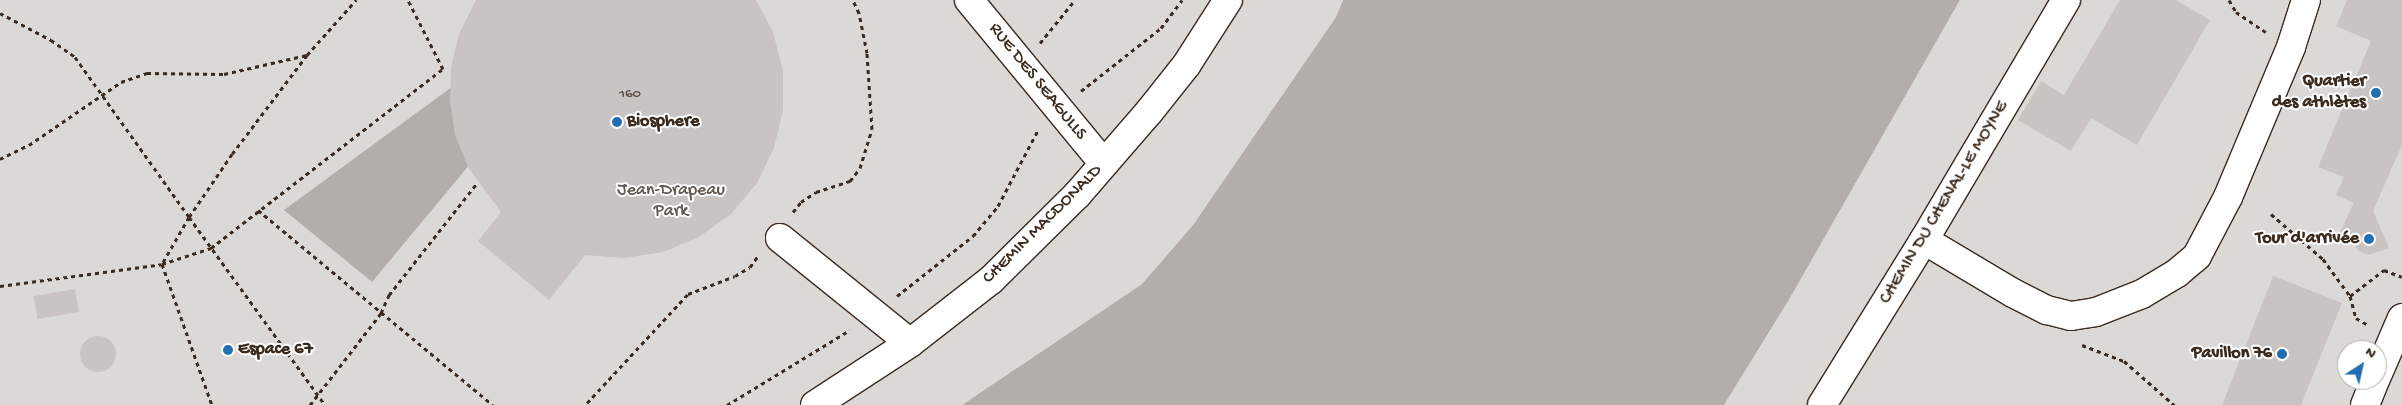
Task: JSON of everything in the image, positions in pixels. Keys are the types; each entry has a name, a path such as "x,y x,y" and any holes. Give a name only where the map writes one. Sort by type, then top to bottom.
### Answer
{"street":[{"name":"RUE DES SEAGULLS","path":"969,0 1104,164"},
{"name":"CHEMIN MACDONALD","path":"815,405 910,343 991,280 1104,164 1187,64 1228,0"},
{"name":"CHEMIN DU CHENAL-LE MOYNE","path":"1822,405 1924,240 2066,0"},
{"path":"1924,240 2013,293 2046,310 2071,316 2096,312 2142,294 2177,273 2197,256 2228,196 2291,46 2306,0"},
{"path":"776,236 910,343"},
{"path":"2387,353 2402,318"},
{"path":"2364,405 2371,390"}],"path":[{"path":"212,405 162,264 189,217 232,154 307,56 356,0"},
{"path":"0,286 162,264 211,248 443,69 408,0"},
{"path":"587,403 688,294 735,276 750,267 801,202 816,192 850,181 860,168 872,128 867,53 859,12 853,0"},
{"path":"1019,62 1048,34 1075,0"},
{"path":"1076,96 1161,28 1182,0"},
{"path":"2229,0 2236,12 2252,25 2291,46"},
{"path":"0,13 51,40 75,57 325,405"},
{"path":"0,159 29,145 121,82 147,73 224,74 307,56"},
{"path":"727,405 874,315 973,236 998,206 1043,123"},
{"path":"310,405 381,313 389,295 477,182"},
{"path":"258,210 493,405"},
{"path":"2271,214 2322,259 2350,296 2356,318 2370,326"},
{"path":"2350,296 2384,270 2402,277"},
{"path":"2078,344 2124,361 2174,405"}],"green space":[{"name":"Jean-Drapeau Park","path":"0,0 1343,0 1336,17 1193,225 1142,284 962,405 0,405"},
{"path":"1960,0 2402,0 2402,405 1724,405 1790,298"}],"shaded area":[{"path":"1343,0 1960,0 1790,298 1724,405 962,405 1142,284 1193,225 1336,17"},
{"path":"490,59 530,92 372,282 284,210"}],"building":[{"name":"Biosphere","path":"476,0 756,0 773,32 783,70 783,110 774,148 757,183 731,214 699,237 663,252 624,258 585,255 549,300 478,241 501,212 468,167 455,135 450,102 451,67 459,34"},
{"path":"2120,0 2176,0 2210,20 2137,145 2091,118 2071,151 2018,120 2041,81 2064,95"},
{"name":"Quartier des athlètes","path":"2347,0 2402,0 2402,145 2373,211 2389,248 2368,255 2358,251 2354,241 2339,234 2354,203 2336,195 2344,177 2318,167 2371,41 2336,26"},
{"name":"Pavillon 76","path":"2273,276 2342,303 2301,405 2222,405"},
{"path":"75,289 79,312 38,319 34,296"},
{"path":"98,336 105,337 111,341 115,347 115,361 111,367 105,371 98,372 91,371 85,367 81,361 80,354 81,347 85,341 91,337"}],"place":[{"name":"Quartier des athlètes","path":"2376,93"},
{"name":"Biosphere","path":"617,122"},
{"name":"Tour d'arrivée","path":"2369,239"},
{"name":"Espace 67","path":"228,350"},
{"name":"Pavillon 76","path":"2282,354"}]}
